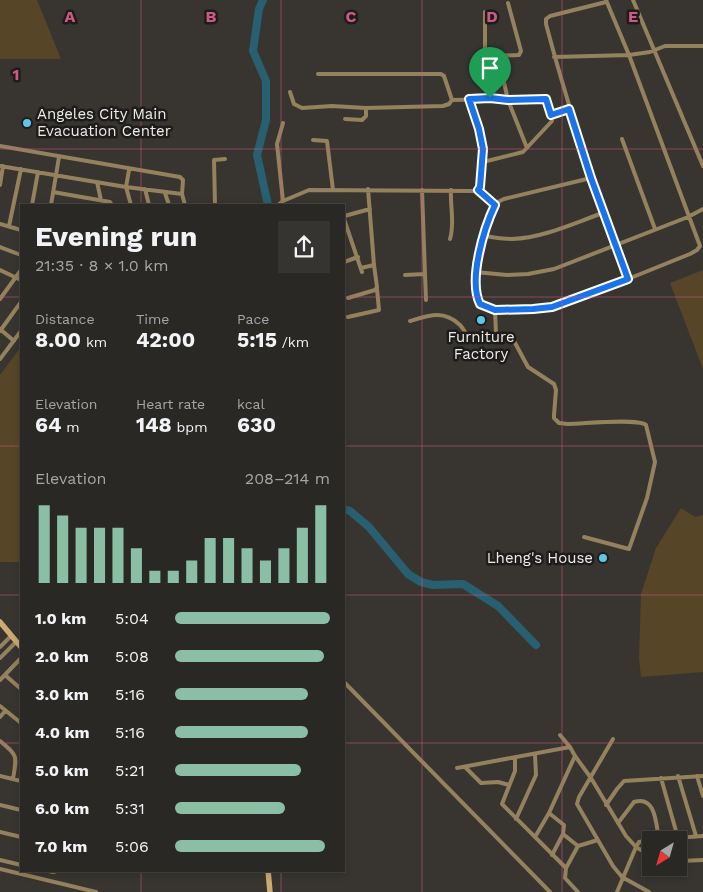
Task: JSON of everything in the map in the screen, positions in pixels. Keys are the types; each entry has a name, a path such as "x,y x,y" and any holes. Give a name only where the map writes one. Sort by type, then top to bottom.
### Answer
{"street":[{"path":"633,0 703,166"},
{"path":"591,178 504,199 495,205 484,236 475,272 477,299 480,304 495,310 552,307 628,279 690,254 700,246 629,55 606,1 550,16 546,19 546,24 569,109 591,178 628,279"},
{"path":"485,12 486,53 490,56 519,55 521,53 508,4"},
{"path":"554,57 629,55 665,46 703,46"},
{"path":"498,56 508,100 528,148"},
{"path":"318,74 441,74 444,76 452,100"},
{"path":"290,92 294,104 302,108 332,106 366,108 446,106 452,100 546,99 551,115 551,124 528,148 518,154 483,162"},
{"path":"469,99 479,129 483,149 483,162 478,190"},
{"path":"345,119 362,120 366,116 366,108"},
{"path":"551,115 569,109"},
{"path":"283,123 277,144 283,201"},
{"path":"622,139 655,229"},
{"path":"313,140 327,141 333,190"},
{"path":"0,146 129,170 180,177 183,180 182,194 185,204"},
{"path":"51,204 59,157"},
{"path":"215,204 214,160 225,159"},
{"path":"0,185 2,166 126,187 182,194"},
{"path":"9,226 21,169"},
{"path":"129,170 126,187 131,204"},
{"path":"32,204 38,172"},
{"path":"53,192 102,203 97,182"},
{"path":"145,189 149,204"},
{"path":"279,204 309,190 368,189 478,190 495,205"},
{"path":"348,317 379,310 368,189"},
{"path":"422,190 426,300"},
{"path":"450,239 453,219 450,205 451,190"},
{"path":"165,193 169,204"},
{"path":"345,216 370,209"},
{"path":"475,272 507,275 554,269 688,217 703,209"},
{"path":"484,236 511,239 544,233 603,213"},
{"path":"0,224 20,230"},
{"path":"345,224 362,270 374,265"},
{"path":"0,247 20,255"},
{"path":"345,262 358,257"},
{"path":"0,270 20,279"},
{"path":"0,299 2,292 20,271"},
{"path":"404,275 424,274"},
{"path":"348,298 374,291 376,288"},
{"path":"14,340 0,330 20,303"},
{"path":"495,310 496,334"},
{"path":"410,321 437,314 443,315 460,326 470,338 487,337 496,334 505,334 510,337 528,367 554,384 556,390 554,415 556,421 568,424 638,422 646,425 655,462 647,498 629,549 584,537"},
{"path":"0,359 20,332"},
{"path":"0,622 20,646"},
{"path":"8,650 1,646 10,636"},
{"path":"0,658 16,642"},
{"path":"0,680 20,659"},
{"path":"5,675 20,688"},
{"path":"345,683 550,892"},
{"path":"0,706 20,722"},
{"path":"0,717 5,711"},
{"path":"560,736 570,747 591,778 618,823 636,847 642,851"},
{"path":"613,739 577,803 622,877 649,892"},
{"path":"0,741 15,755 13,779"},
{"path":"457,768 570,747"},
{"path":"516,819 536,775 535,754"},
{"path":"534,838 549,812 575,756"},
{"path":"514,758 515,772 502,803 534,838 566,868"},
{"path":"465,766 482,783 498,782 509,785"},
{"path":"0,776 20,781"},
{"path":"606,804 624,781 678,776 703,776"},
{"path":"678,776 696,836"},
{"path":"697,776 703,796"},
{"path":"661,778 676,831"},
{"path":"618,823 634,802 644,800 652,808 658,831"},
{"path":"0,805 20,810"},
{"path":"549,812 564,825 563,834 552,855"},
{"path":"0,832 20,837"},
{"path":"563,834 578,846"},
{"path":"688,837 703,836"},
{"path":"578,892 565,878 566,868 578,846 598,840"},
{"path":"616,892 636,847 639,842 642,842"},
{"path":"0,860 20,865"},
{"path":"688,861 703,860"},
{"path":"0,870 96,892"},
{"path":"268,872 270,892"}],"shaded area":[{"path":"0,0 37,0 61,59 0,59"},
{"path":"703,270 703,369 670,283"},
{"path":"20,348 20,562 0,562 0,375"},
{"path":"681,508 695,517 703,515 703,672 641,677 639,658 641,594 656,548"}],"waterway":[{"path":"263,0 259,9 253,51 266,81 266,120 257,155 268,204"},
{"path":"345,509 350,511 369,527 408,574 421,582 433,585 463,584 498,606 536,645"}],"place":[{"name":"Angeles City Main Evacuation Center","path":"27,123"},
{"name":"Furniture Factory","path":"481,320"},
{"name":"Lheng's House","path":"603,558"}],"route":[{"path":"490,98 508,100 544,98 551,115 569,109 603,213 628,279 552,307 495,310 480,304 477,299 475,272 484,236 495,205 478,190 480,187 483,149 479,129 469,99 490,98"}]}
